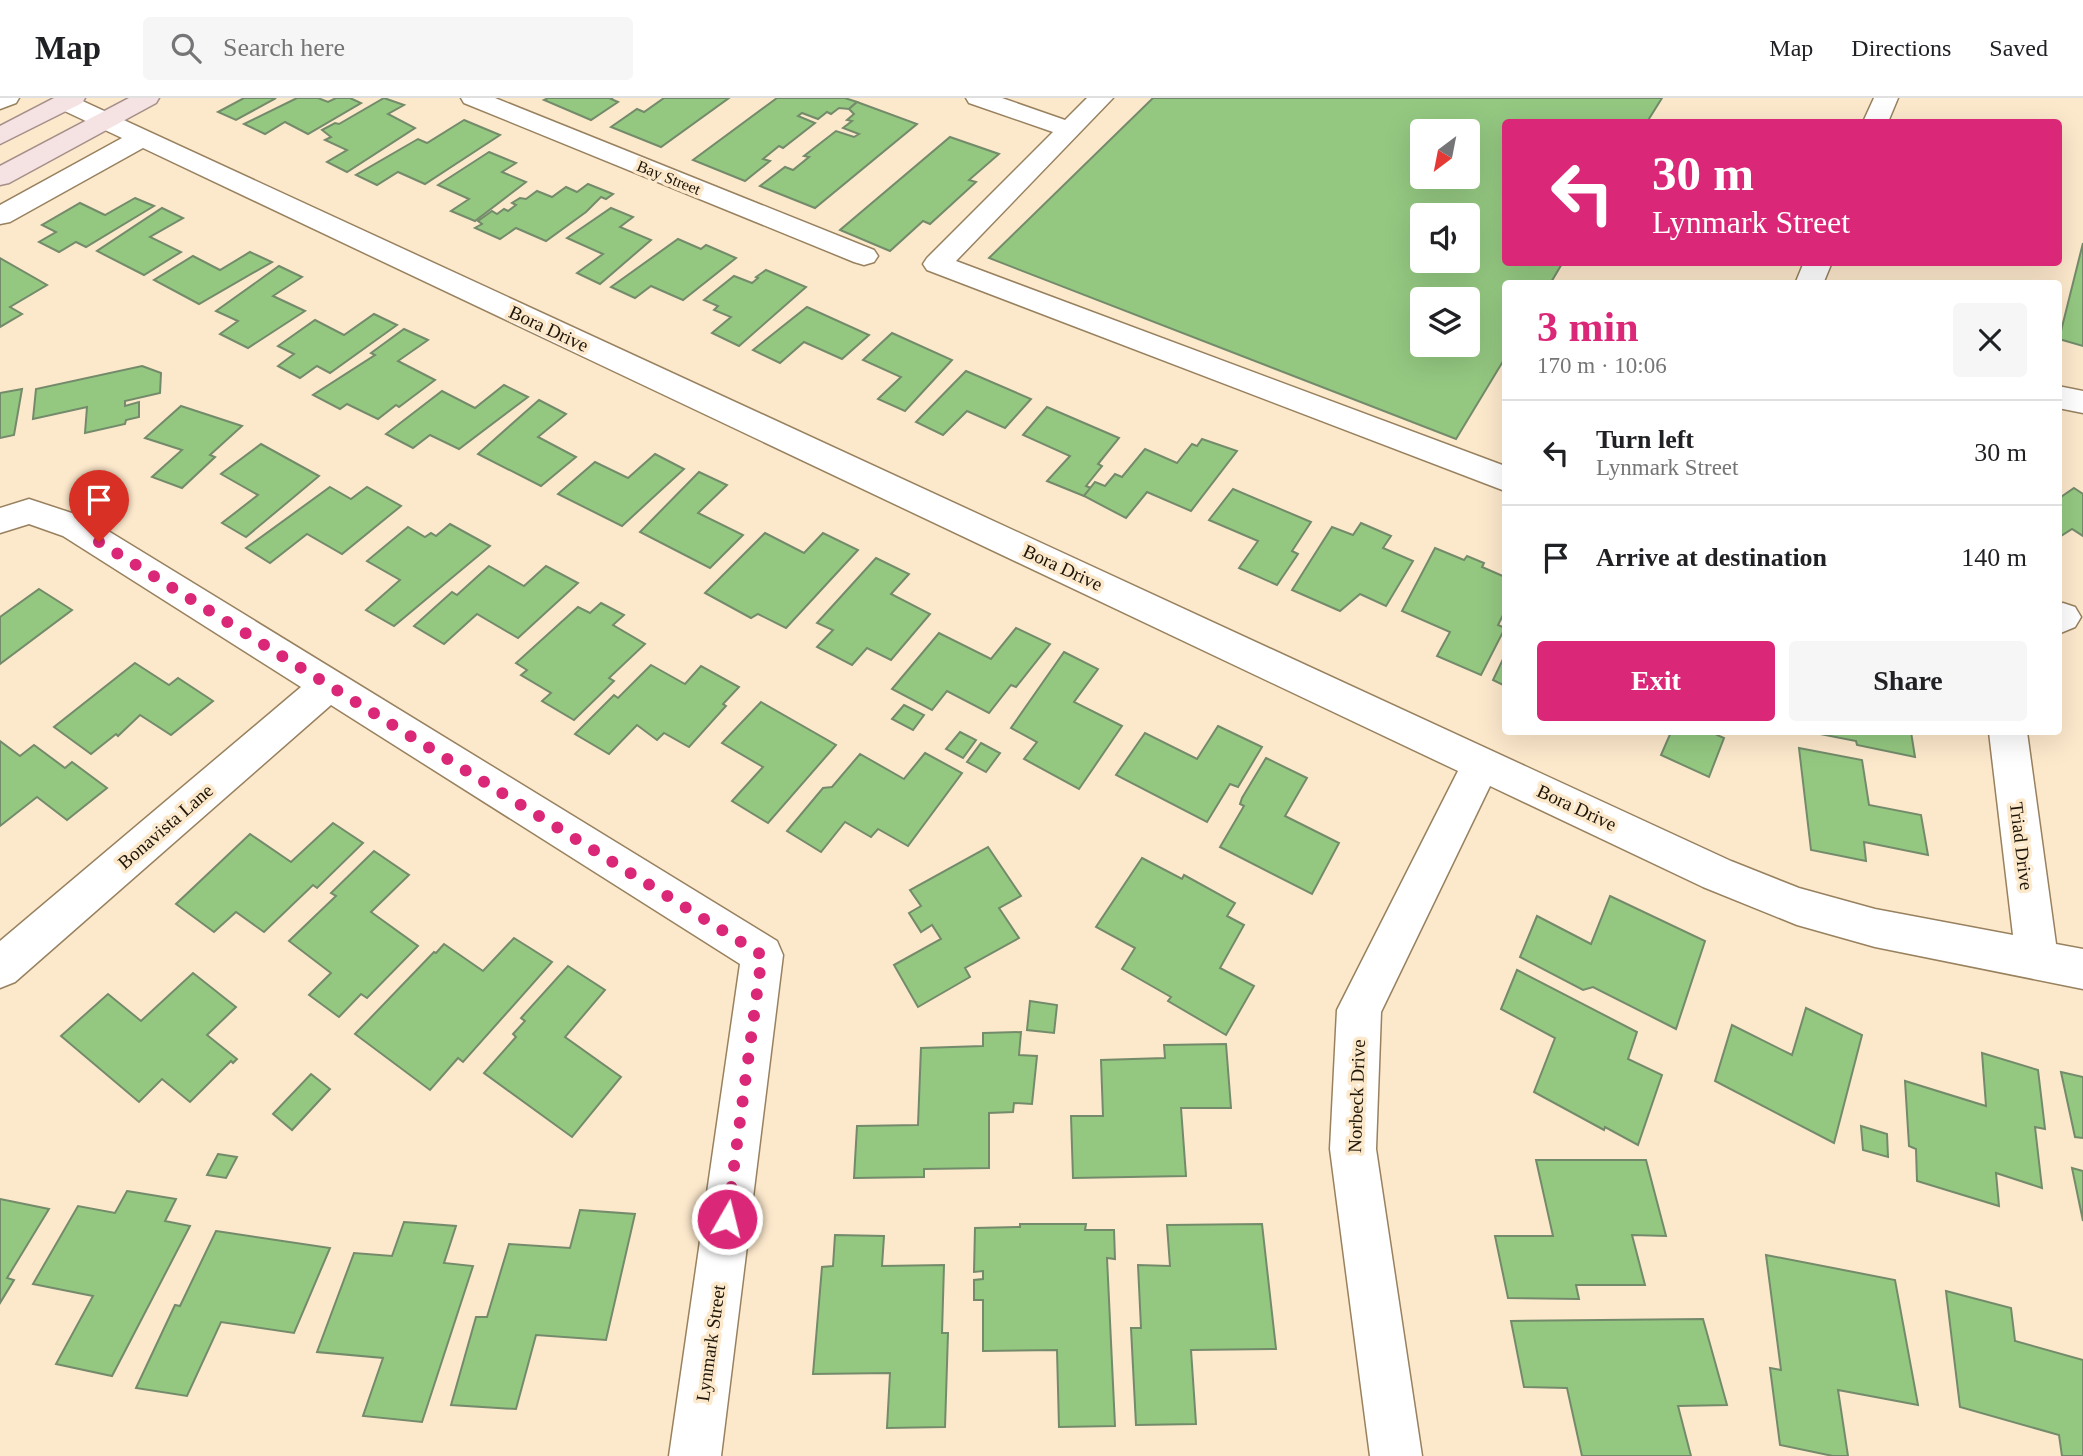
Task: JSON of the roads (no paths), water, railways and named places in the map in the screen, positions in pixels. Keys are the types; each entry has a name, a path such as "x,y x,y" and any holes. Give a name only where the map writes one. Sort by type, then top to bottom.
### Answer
{"main road":[{"path":"0,177 147,98"},
{"path":"0,136 69,100"}],"street":[{"path":"0,102 7,98"},
{"name":"Bay Street","path":"473,98 864,256"},
{"path":"978,98 1068,129"},
{"path":"1101,98 937,264 1502,478"},
{"path":"1877,119 1886,98"},
{"name":"Bora Drive","path":"69,100 105,121 1717,874 1797,906 1875,928 2083,969"},
{"path":"0,216 142,138"},
{"path":"2062,398 2083,402"},
{"name":"Lynmark Street","path":"15,516 75,527 762,955 695,1456"},
{"name":"Bonavista Lane","path":"0,968 330,684"},
{"name":"Triad Drive","path":"2008,735 2037,961"},
{"name":"Norbeck Drive","path":"1396,1456 1353,1149 1359,1010 1482,762"}]}
